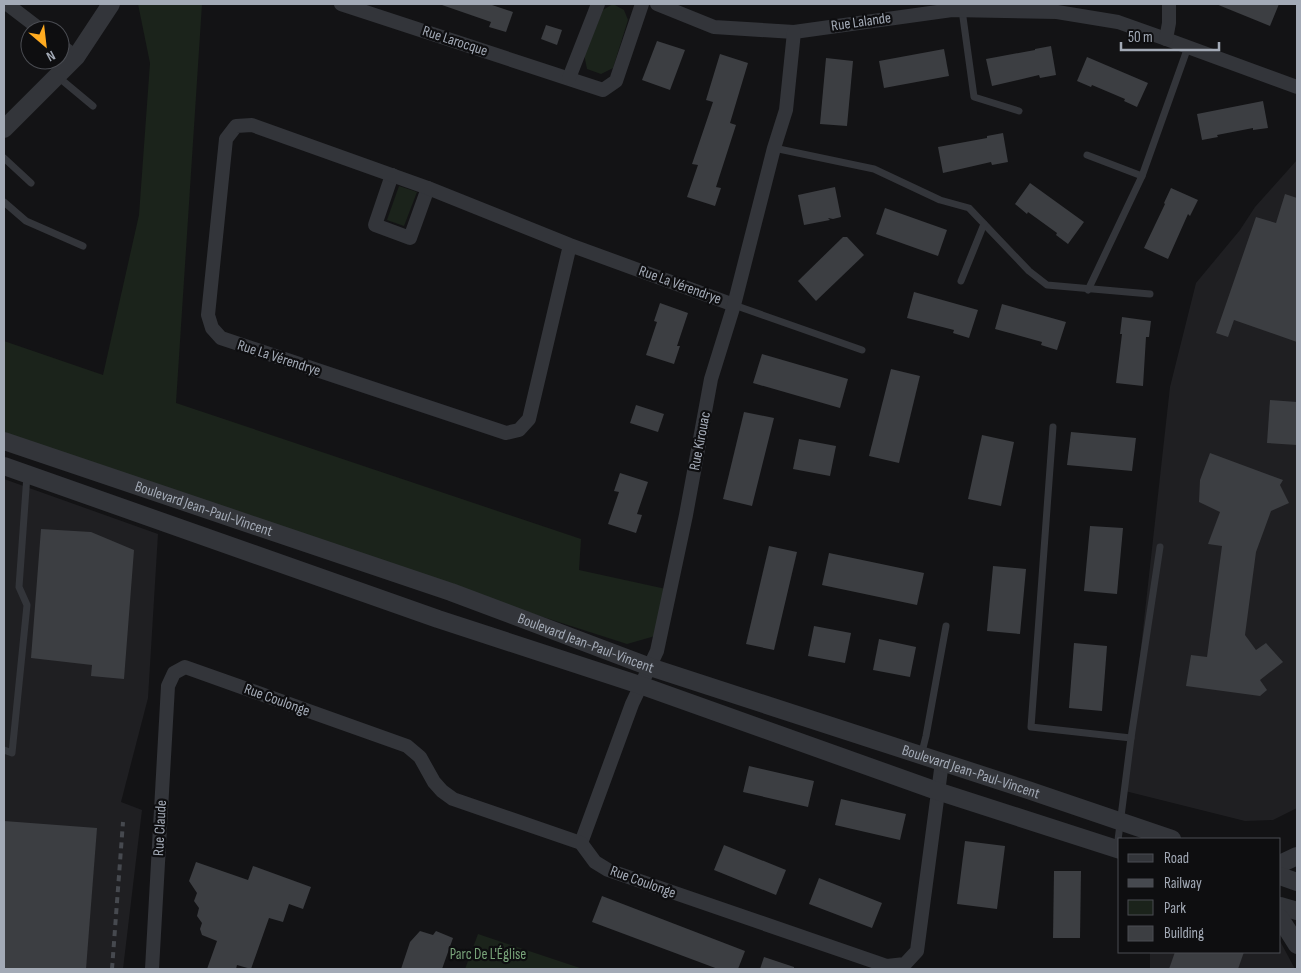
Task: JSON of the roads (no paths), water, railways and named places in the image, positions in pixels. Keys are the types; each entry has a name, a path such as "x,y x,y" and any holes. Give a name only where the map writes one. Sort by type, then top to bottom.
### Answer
{"street":[{"path":"7,4 27,20"},
{"path":"4,128 76,57 111,4"},
{"name":"Rue Larocque","path":"341,4 603,90 616,80 642,4"},
{"path":"569,78 598,4"},
{"name":"Rue Lalande","path":"657,4 714,27 794,32 952,10 1066,13 1106,19 1166,38 1297,87"},
{"path":"1166,38 1169,23 1169,4"},
{"name":"Rue Kirouac","path":"581,844 640,685 657,651 686,516 711,379 734,305 774,148 786,110 794,32"},
{"path":"70,52 76,57"},
{"name":"Rue La Vérendrye","path":"570,244 529,419 520,430 506,433 221,338 212,328 208,315 226,140 236,126 252,125 428,188 570,244 734,305"},
{"path":"392,175 375,225 410,238 428,188"},
{"name":"Boulevard Jean-Paul-Vincent","path":"4,441 452,592 650,667 1169,838"},
{"name":"Boulevard Jean-Paul-Vincent","path":"4,466 438,618 640,685 937,791 1118,849"},
{"path":"164,521 168,496"},
{"name":"Rue Coulonge","path":"168,686 174,673 185,667 407,746 420,757 434,782 442,791 454,798 581,844 595,862 608,870 887,966 905,964 917,951 942,762"},
{"name":"Rue Claude","path":"152,969 168,686"},
{"path":"1281,864 1297,856"},
{"path":"1281,876 1297,882"},
{"path":"1281,906 1297,911"},
{"path":"1281,920 1297,945"}],"lane":[{"path":"962,10 974,96 1019,111"},
{"path":"1088,290 1142,176 1188,47"},
{"path":"57,76 93,106"},
{"path":"774,148 874,169 940,200 969,208 1029,271 1047,286 1150,294"},
{"path":"1087,155 1142,176"},
{"path":"4,158 31,183"},
{"path":"4,202 26,221 83,246"},
{"path":"961,281 984,224"},
{"path":"734,305 862,350"},
{"path":"1053,427 1031,728 1130,738"},
{"path":"4,750 12,753 27,605 19,587 27,474"},
{"path":"1119,838 1130,738 1160,546"},
{"path":"921,756 946,626"}],"railway":[{"path":"112,969 123,822"}],"park label":[{"name":"Parc De L'Église","path":"488,954"}]}
